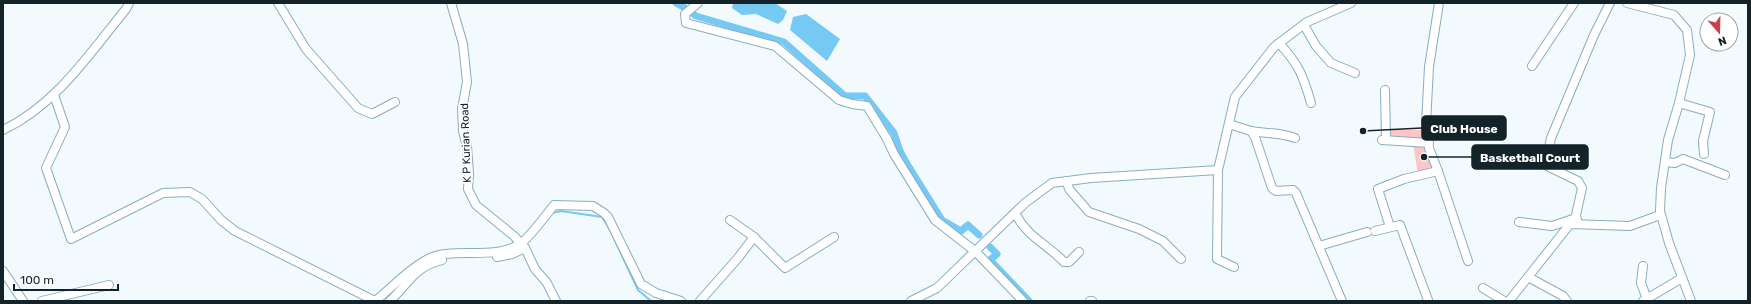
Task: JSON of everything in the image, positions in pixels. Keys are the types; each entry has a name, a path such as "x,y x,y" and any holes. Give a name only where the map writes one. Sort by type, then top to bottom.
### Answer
{"street":[{"path":"3,130 24,118 54,95 126,9 129,3"},
{"path":"278,3 306,49 358,108 372,114 395,102"},
{"name":"K P Kurian Road","path":"451,3 463,44 467,82 462,109 463,131 467,147 469,172 468,189 476,205 523,246 535,269 547,283 556,301"},
{"path":"698,3 685,14 686,22 775,46 839,100 867,106 888,139 894,154 935,220 978,250 1015,295 1022,301"},
{"path":"1234,267 1217,259 1218,170 1235,97 1274,47 1304,25 1336,8 1351,3"},
{"path":"1439,3 1430,67 1426,124 1429,143 1468,261"},
{"path":"1532,66 1574,3"},
{"path":"1578,221 1582,188 1578,181 1545,165 1551,138 1594,35 1610,3"},
{"path":"1627,3 1674,15 1687,30 1690,55 1679,103 1668,140 1661,188 1660,215 1668,243 1692,301"},
{"path":"1304,25 1316,46 1331,63 1355,74"},
{"path":"1279,43 1292,57 1303,75 1310,103"},
{"path":"1385,90 1383,140 1429,143"},
{"path":"54,95 66,127 46,168 71,239 163,193 190,192 202,199 221,220 234,231 376,301 407,272 429,258 444,254 487,253 523,246"},
{"path":"1679,103 1710,112 1703,141 1704,154"},
{"path":"1229,124 1251,131 1266,134 1281,133 1295,138"},
{"path":"1251,131 1255,137 1272,188 1276,191 1293,190 1296,193 1342,301"},
{"path":"1665,162 1675,163 1683,159 1725,175"},
{"path":"911,301 937,288 1025,203 1052,183 1099,178 1218,170"},
{"path":"1390,227 1378,189 1404,179 1438,171"},
{"path":"1067,182 1069,189 1089,212 1139,229 1163,241 1181,259"},
{"path":"390,301 412,275 423,266 440,260 489,258 512,254 523,246 554,205 593,206 608,217 641,284 656,293 681,301"},
{"path":"1015,213 1022,226 1064,262 1069,262 1079,252"},
{"path":"1519,222 1552,226 1578,221 1630,226 1660,215"},
{"path":"730,220 754,237 785,268 834,237"},
{"path":"1509,301 1570,224 1578,221"},
{"path":"1319,246 1371,231 1400,225 1428,300"},
{"path":"700,301 738,258 754,237"},
{"path":"1643,266 1641,284 1645,300 1682,278"},
{"path":"3,271 23,301"},
{"path":"1528,277 1563,296 1567,301"},
{"path":"42,301 109,286"},
{"path":"1483,288 1504,301"}],"shaded area":[{"path":"1389,130 1425,130 1425,140 1389,140"},
{"path":"1413,143 1427,144 1438,171 1418,175"}],"water":[{"path":"733,3 775,3 787,11 783,20 778,24 756,14 742,15 732,8"},
{"path":"806,14 840,39 827,61 790,30 793,17"}],"waterway":[{"path":"676,3 685,8"},
{"path":"692,13 696,16 784,42 845,96 865,96 894,133 900,151 906,162 942,220 961,231 968,225 979,235"},
{"path":"552,213 561,211 602,217 610,230 638,290 651,301"},
{"path":"990,247 997,254 990,260 1029,301"}],"place":[{"name":"Club House","path":"1363,131"},
{"name":"Basketball Court","path":"1424,157"}]}
